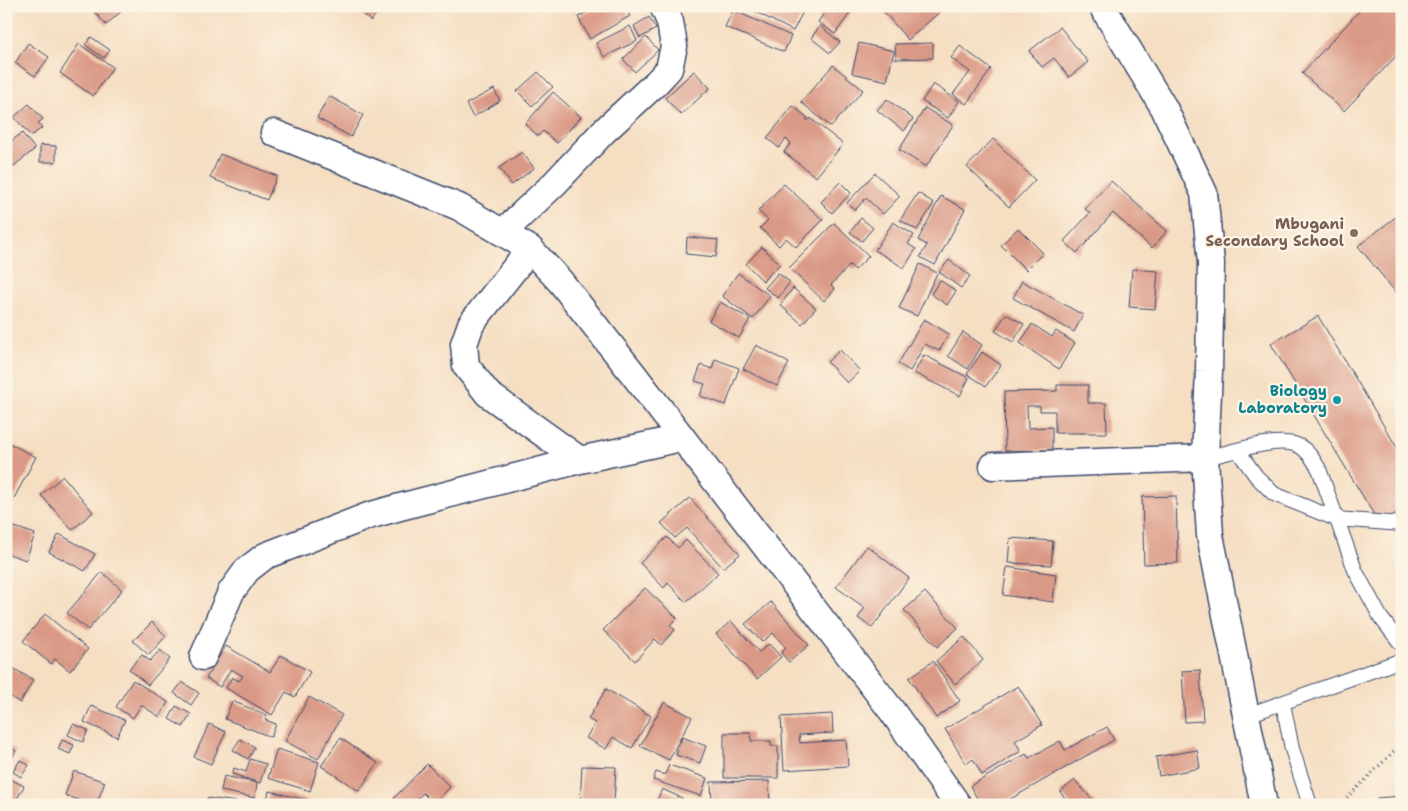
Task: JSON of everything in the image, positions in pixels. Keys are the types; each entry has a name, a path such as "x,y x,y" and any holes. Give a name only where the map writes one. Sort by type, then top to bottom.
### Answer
{"street":[{"path":"503,232 669,69 674,46 670,22 664,6"},
{"path":"1102,6 1164,108 1204,192 1210,263 1205,458 1210,535 1264,805"},
{"path":"274,132 459,207 530,249 560,281 634,375 680,438 892,711 958,805"},
{"path":"530,249 471,324 464,344 466,366 488,394 580,460"},
{"path":"203,658 231,592 247,570 265,556 368,516 580,460 680,438"},
{"path":"993,466 1205,458"}],"lane":[{"path":"1205,458 1272,443 1296,444 1311,455 1319,469 1356,570 1381,618 1402,645"},
{"path":"1238,451 1256,476 1274,494 1336,519 1402,524"},
{"path":"1245,716 1402,660"},
{"path":"1283,703 1292,749 1310,805"}],"path":[{"path":"1340,805 1402,743"}],"building":[{"path":"99,6 127,6 106,25 94,11"},
{"path":"352,6 382,6 371,21"},
{"path":"599,6 624,6 630,16 590,39 578,17"},
{"path":"753,6 806,6 793,31 752,10"},
{"path":"829,6 855,6 835,34 818,22"},
{"path":"879,6 940,6 943,9 908,40"},
{"path":"1364,6 1402,6 1402,50 1344,111 1302,73"},
{"path":"733,10 791,36 784,52 725,27"},
{"path":"649,17 656,29 640,38 634,26"},
{"path":"630,26 637,41 604,57 596,43"},
{"path":"820,26 840,42 830,53 811,38"},
{"path":"1060,27 1088,62 1069,77 1054,58 1042,67 1029,51"},
{"path":"91,37 110,50 104,58 85,45"},
{"path":"646,37 658,50 635,72 623,59"},
{"path":"28,43 49,57 35,76 15,63"},
{"path":"859,43 894,51 887,81 852,73"},
{"path":"933,43 933,58 896,59 895,44"},
{"path":"79,44 113,67 93,96 60,73"},
{"path":"960,46 991,69 966,104 953,94 970,72 951,58"},
{"path":"833,65 863,90 831,127 801,102"},
{"path":"694,71 710,88 681,115 665,98"},
{"path":"538,72 553,87 532,106 517,91"},
{"path":"933,84 959,101 948,118 922,101"},
{"path":"494,89 500,101 473,117 466,104"},
{"path":"553,92 581,117 557,143 543,131 538,136 525,124"},
{"path":"329,96 363,115 351,137 317,118"},
{"path":"887,99 913,119 904,131 877,110"},
{"path":"29,104 43,119 38,123 42,128 31,136 14,117"},
{"path":"793,106 808,118 806,119 808,121 810,118 843,144 816,177 784,152 791,143 786,139 779,148 767,138"},
{"path":"925,108 953,125 926,167 899,150"},
{"path":"22,133 35,149 10,169 6,164 6,145"},
{"path":"993,139 1035,180 1009,207 967,167"},
{"path":"40,145 56,146 56,162 40,162"},
{"path":"522,152 534,168 512,185 499,168"},
{"path":"220,154 277,176 267,200 210,178"},
{"path":"875,173 900,196 883,214 866,198 855,210 847,203"},
{"path":"1111,181 1167,231 1152,248 1113,213 1077,253 1064,241 1090,213 1085,209"},
{"path":"840,182 851,193 832,213 821,202"},
{"path":"784,184 823,220 796,247 786,238 779,246 760,228 768,220 758,211"},
{"path":"918,193 934,203 917,230 900,220"},
{"path":"941,196 965,209 935,265 920,257 927,245 918,240"},
{"path":"1402,212 1402,300 1358,246"},
{"path":"861,218 873,228 862,241 850,232"},
{"path":"893,222 914,235 908,244 916,249 904,268 875,250"},
{"path":"834,223 869,256 855,270 850,265 831,285 835,289 824,301 789,268"},
{"path":"1018,228 1043,253 1026,270 1001,245"},
{"path":"687,237 718,240 716,257 686,254"},
{"path":"762,247 780,264 763,281 746,264"},
{"path":"949,260 970,276 961,288 939,272"},
{"path":"920,264 937,273 917,316 899,308"},
{"path":"1132,269 1158,271 1155,309 1129,307"},
{"path":"738,273 770,296 753,319 722,296"},
{"path":"778,273 790,282 778,298 765,288"},
{"path":"940,280 956,291 947,305 931,294"},
{"path":"1022,281 1083,315 1074,332 1013,298"},
{"path":"793,288 816,308 802,324 780,305"},
{"path":"720,302 750,319 739,338 709,321"},
{"path":"1006,314 1024,324 1013,342 995,331"},
{"name":"Biology Laboratory","path":"1318,316 1402,456 1402,510 1379,523 1271,344"},
{"path":"924,319 949,334 939,351 925,344 910,371 898,364"},
{"path":"1032,324 1052,337 1056,331 1075,343 1059,369 1020,343"},
{"path":"963,332 982,345 968,369 948,356"},
{"path":"756,345 789,363 777,386 743,369"},
{"path":"840,350 860,371 847,383 827,362"},
{"path":"982,352 1001,365 986,386 967,374"},
{"path":"924,355 969,378 960,396 914,373"},
{"path":"715,359 739,368 726,405 700,396 705,384 695,381 701,365 712,369"},
{"path":"1057,385 1088,385 1088,403 1106,403 1107,433 1055,433 1055,411 1040,411 1040,406 1027,406 1028,428 1052,427 1052,450 1005,451 1004,392 1057,391"},
{"path":"6,443 36,457 6,513"},
{"path":"63,476 93,512 72,530 41,495"},
{"path":"1176,496 1178,563 1144,564 1142,497"},
{"path":"690,498 740,554 723,568 687,528 675,538 661,523"},
{"path":"6,524 35,534 26,560 6,553"},
{"path":"59,534 95,554 85,571 49,552"},
{"path":"667,537 678,548 686,540 718,573 686,602 668,583 664,588 640,563"},
{"path":"1010,538 1053,541 1051,565 1008,563"},
{"path":"867,546 909,578 872,628 858,618 865,608 836,587"},
{"path":"1007,567 1056,574 1053,602 1003,595"},
{"path":"102,572 122,590 88,630 67,613"},
{"path":"645,588 677,618 670,625 675,630 661,645 655,639 635,661 603,630"},
{"path":"925,592 958,628 937,647 904,610"},
{"path":"771,602 809,645 789,662 781,653 786,648 773,633 762,642 745,624"},
{"path":"45,614 88,649 70,671 55,659 51,664 23,641"},
{"path":"731,621 759,652 769,644 781,657 757,679 716,634"},
{"path":"152,622 166,636 149,655 133,641"},
{"path":"964,637 983,660 955,684 936,661"},
{"path":"226,646 270,672 281,655 310,672 295,697 286,692 272,715 226,688 232,677 239,681 243,676 231,669 220,687 206,678"},
{"path":"160,650 170,659 148,685 129,669 142,655 150,661"},
{"path":"933,661 960,701 936,718 909,678"},
{"path":"6,664 33,680 20,703 11,697 6,705"},
{"path":"1200,670 1203,721 1185,722 1182,671"},
{"path":"133,680 168,702 160,717 141,705 133,718 116,707"},
{"path":"182,682 199,693 191,705 174,693"},
{"path":"1018,686 1042,725 1015,741 1021,751 982,775 973,759 966,764 945,729"},
{"path":"606,689 651,716 632,748 613,737 606,749 586,738 595,723 588,719"},
{"path":"309,697 342,715 318,759 285,741"},
{"path":"232,701 267,715 265,720 276,724 271,737 225,719"},
{"path":"664,702 692,717 669,760 640,746"},
{"path":"91,706 125,720 117,737 84,722"},
{"path":"176,706 191,714 183,727 169,719"},
{"path":"832,714 833,733 799,735 800,743 846,740 848,766 784,770 781,717"},
{"path":"73,724 88,730 83,742 68,735"},
{"path":"209,724 226,732 211,764 194,757"},
{"path":"1107,727 1114,740 1000,805 981,805 970,786 1026,754 1029,758 1060,741 1065,750"},
{"path":"724,733 751,733 751,741 771,741 771,746 778,746 778,778 724,778"},
{"path":"682,737 706,746 700,763 676,755"},
{"path":"340,738 378,763 359,791 321,766"},
{"path":"240,739 255,747 248,759 233,750"},
{"path":"62,740 74,745 70,754 58,749"},
{"path":"6,745 16,751 6,767"},
{"path":"277,749 319,762 310,791 268,778"},
{"path":"1197,750 1200,768 1159,776 1156,757"},
{"path":"250,759 266,764 260,783 232,774 234,768 246,772"},
{"path":"20,760 29,765 21,777 13,772"},
{"path":"427,764 450,787 434,804 423,793 411,805 401,805 394,798"},
{"path":"669,765 707,778 701,796 653,780 656,772 665,775"},
{"path":"582,766 616,767 614,805 580,805"},
{"path":"74,771 105,782 96,805 91,805 65,795"},
{"path":"224,776 257,783 255,798 221,791"},
{"path":"6,777 24,786 15,803 6,798"},
{"path":"1075,780 1095,803 1093,805 1071,805 1060,792"},
{"path":"769,781 770,805 712,805 711,782"},
{"path":"662,789 682,798 679,805 655,805"},
{"path":"269,791 311,801 310,805 266,805"},
{"path":"1402,796 1402,805 1378,805 1377,798"},
{"path":"207,798 245,803 244,805 206,805"}],"place":[{"name":"Mbugani Secondary School","path":"1354,233"},
{"name":"Biology Laboratory","path":"1337,400"}]}
